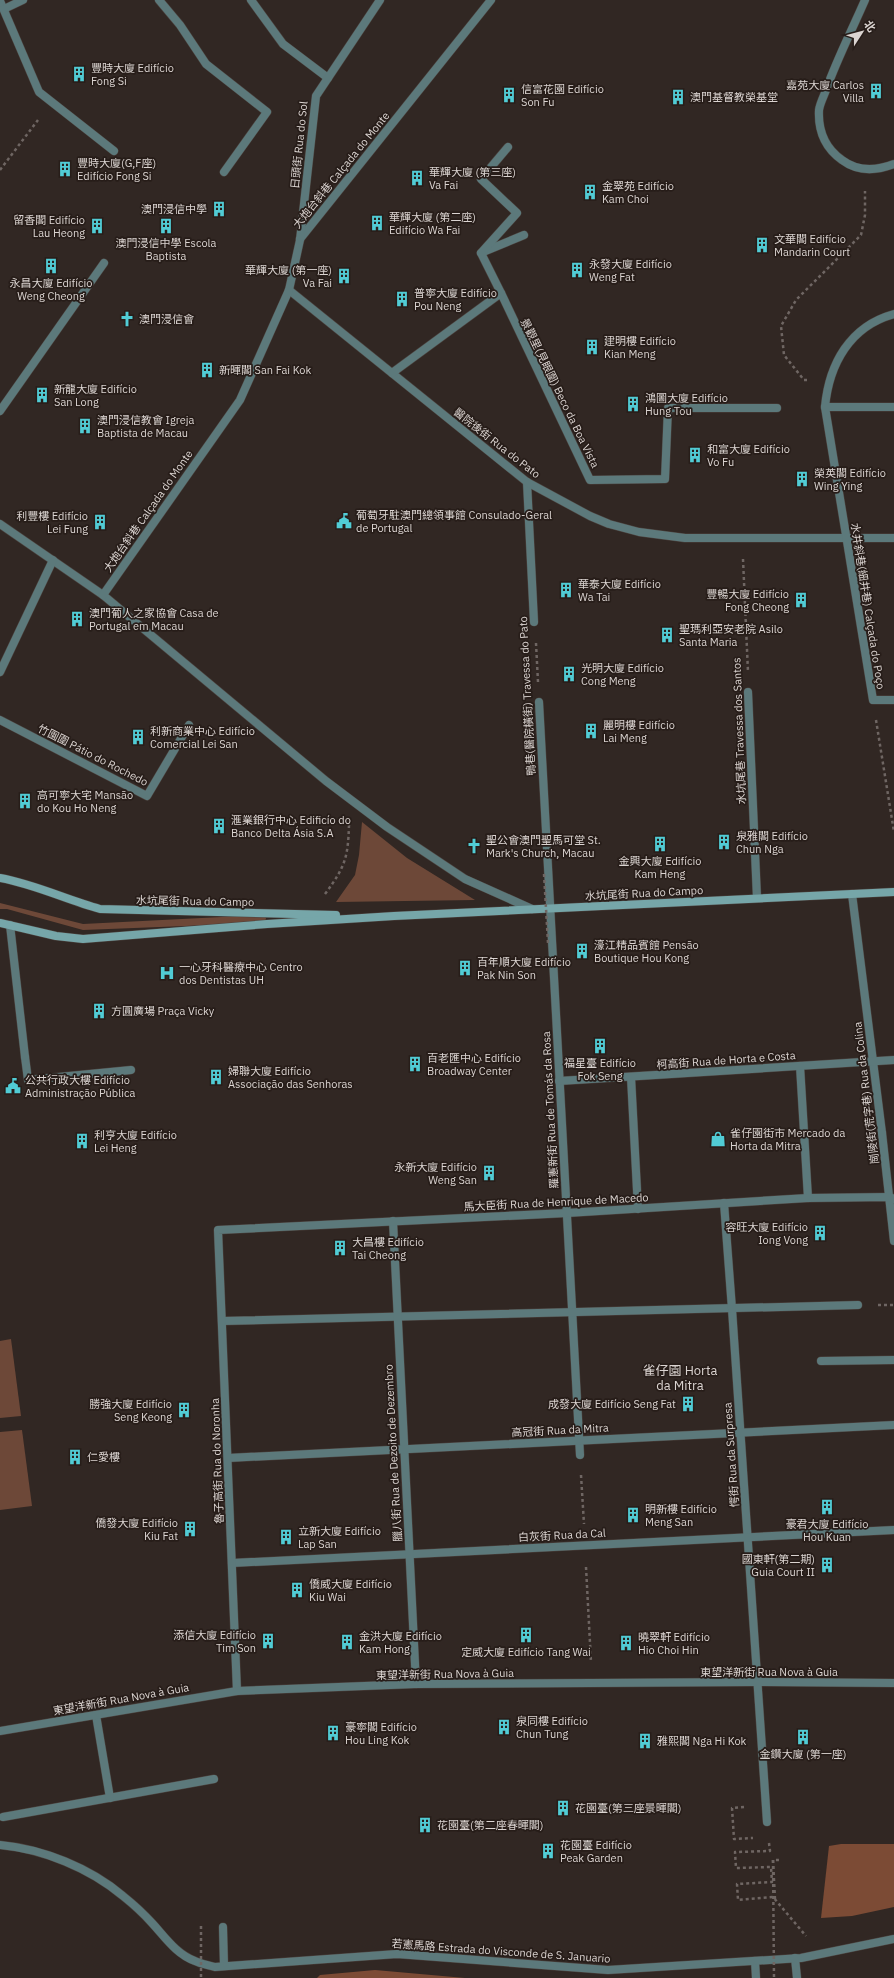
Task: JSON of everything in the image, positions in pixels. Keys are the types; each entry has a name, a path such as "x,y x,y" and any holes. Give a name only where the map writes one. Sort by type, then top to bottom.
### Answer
{"main road":[{"name":"水坑尾街 Rua do Campo","path":"0,878 16,881 77,903 100,909 394,916"},
{"name":"水坑尾街 Rua do Campo","path":"0,923 56,936 84,939 267,924 394,916 894,892"}],"street":[{"path":"4,9 23,0"},
{"path":"159,0 180,25 206,64 268,112 224,172"},
{"path":"251,0 283,44 328,78"},
{"name":"日頭街 Rua do Sol","path":"300,240 316,96 380,0"},
{"name":"大炮台斜巷 Calçada do Monte","path":"103,595 240,400 289,290 300,240 491,0"},
{"path":"866,0 831,77 819,108 819,124 824,141 834,155 848,165 865,170 881,169 894,164"},
{"path":"0,1 39,92 114,151"},
{"path":"481,253 517,213 481,179 508,147"},
{"path":"481,253 524,235"},
{"path":"392,373 501,293 481,253"},
{"path":"0,411 104,263"},
{"name":"醫院後街 Rua do Pato","path":"289,290 527,482 590,516 609,524 639,532 685,538 894,538"},
{"name":"景觀里(見眼圍) Beco da Boa Vista","path":"501,293 590,480 665,479 668,408 777,408"},
{"name":"水井斜巷(細井巷) Calçada do Poço","path":"873,700 825,407 827,386 834,366 849,343 860,331 874,322 894,314"},
{"path":"825,407 894,407"},
{"name":"鴨巷(醫院橫街) Travessa do Pato","path":"527,482 534,622"},
{"path":"0,524 103,595 326,781 387,827 465,879 532,909"},
{"path":"0,672 53,560"},
{"name":"水坑尾巷 Travessa dos Santos","path":"748,692 757,898"},
{"path":"873,700 894,700"},
{"name":"鴨巷(醫院橫街) Travessa do Pato","path":"539,702 544,840 550,909"},
{"name":"竹園圍 Pátio do Rochedo","path":"0,720 147,796 189,726"},
{"name":"崗陵街(荒字巷) Rua da Colina","path":"852,894 882,1133 892,1198 894,1241"},
{"name":"羅憲新街 Rua de Tomás da Rosa","path":"550,909 552,978 560,1081 580,1455"},
{"path":"10,925 28,1080 131,1070"},
{"path":"23,1066 25,1057"},
{"name":"柯高街 Rua de Horta e Costa","path":"560,1081 894,1060"},
{"path":"800,1066 808,1198"},
{"path":"631,1077 638,1209"},
{"name":"馬大臣街 Rua de Henrique de Macedo","path":"218,1230 567,1213 808,1198 892,1198"},
{"name":"愕街 Rua da Surpresa","path":"724,1203 767,1822"},
{"name":"臘八街 Rua de Dezoito de Dezembro","path":"393,1221 416,1684"},
{"name":"魯子高街 Rua do Noronha","path":"218,1230 237,1691"},
{"path":"222,1321 858,1306"},
{"path":"821,1361 894,1360"},
{"name":"高冠街 Rua da Mitra","path":"228,1458 894,1425"},
{"name":"白灰街 Rua da Cal","path":"232,1563 894,1530"},
{"name":"東望洋新街 Rua Nova à Guia","path":"0,1731 237,1691 416,1684 758,1682 894,1683"},
{"path":"96,1715 110,1798"},
{"path":"2,1817 214,1779"},
{"name":"若憲馬路 Estrada do Visconde de S. Januario","path":"0,1845 13,1846 52,1856 88,1873 122,1895 151,1922 175,1950 194,1961 215,1967 398,1954 608,1970 795,1958 894,1939"},
{"path":"223,1928 224,1966"},
{"path":"795,1958 797,1978"},
{"path":"755,1961 756,1978"}],"path":[{"path":"0,170 52,102"},
{"path":"827,386 804,380 784,355 781,326 796,300 861,235 865,215 865,170"},
{"name":"水坑尾巷 Travessa dos Santos","path":"742,539 748,692"},
{"name":"鴨巷(醫院橫街) Travessa do Pato","path":"534,622 539,702"},
{"name":"水井斜巷(細井巷) Calçada do Poço","path":"873,700 894,832"},
{"path":"320,897 340,874 348,850 348,825 346,819"},
{"path":"544,874 548,944"},
{"path":"732,1808 734,1839 755,1838"},
{"path":"768,1838 770,1851 735,1852 736,1868 771,1866 772,1882 737,1884 738,1900 773,1898 806,1935 808,1956"},
{"path":"773,1860 775,1901"},
{"path":"773,1860 781,1860"},
{"path":"773,1860 774,1978"},
{"path":"201,1926 201,1978"}],"shaded area":[{"path":"362,822 407,858 475,900 336,902 355,875 359,855"},
{"path":"0,903 83,924 261,915 266,918 265,923 83,930 7,909 0,909"},
{"path":"11,1339 21,1416 0,1418 0,1341"},
{"path":"22,1430 32,1506 0,1510 0,1432"},
{"path":"841,1844 894,1844 894,1907 852,1916 821,1918 829,1846"},
{"path":"375,1970 465,1978 317,1978 320,1975"}],"place":[{"name":"豐時大廈 Edifício Fong Si","path":"79,74"},
{"name":"嘉苑大廈 Carlos Villa","path":"876,91"},
{"name":"信富花園 Edifício Son Fu","path":"509,95"},
{"name":"澳門基督教榮基堂","path":"678,97"},
{"name":"豐時大廈(G,F座) Edifício Fong Si","path":"65,169"},
{"name":"華輝大廈 (第三座) Va Fai","path":"417,178"},
{"name":"金翠苑 Edifício Kam Choi","path":"590,192"},
{"name":"澳門浸信中學","path":"219,209"},
{"name":"華輝大廈 (第二座) Edifício Wa Fai","path":"377,223"},
{"name":"留香閣 Edifício Lau Heong","path":"97,226"},
{"name":"澳門浸信中學 Escola Baptista","path":"166,226"},
{"name":"文華閣 Edifício Mandarin Court","path":"762,245"},
{"name":"永昌大廈 Edifício Weng Cheong","path":"51,266"},
{"name":"永發大廈 Edifício Weng Fat","path":"577,270"},
{"name":"華輝大廈 (第一座) Va Fai","path":"344,276"},
{"name":"普寧大廈 Edifício Pou Neng","path":"402,299"},
{"name":"澳門浸信會","path":"127,319"},
{"name":"建明樓 Edifício Kian Meng","path":"592,347"},
{"name":"新暉閣 San Fai Kok","path":"207,370"},
{"name":"新龍大廈 Edifício San Long","path":"42,395"},
{"name":"鴻圖大廈 Edifício Hung Tou","path":"633,404"},
{"name":"澳門浸信教會 Igreja Baptista de Macau","path":"85,426"},
{"name":"和富大廈 Edifício Vo Fu","path":"695,455"},
{"name":"榮英閣 Edifício Wing Ying","path":"802,479"},
{"name":"葡萄牙駐澳門總領事館 Consulado-Geral de Portugal","path":"344,521"},
{"name":"利豐樓 Edifício Lei Fung","path":"100,522"},
{"name":"華泰大廈 Edifício Wa Tai","path":"566,590"},
{"name":"豐暢大廈 Edifício Fong Cheong","path":"801,600"},
{"name":"澳門葡人之家協會 Casa de Portugal em Macau","path":"77,619"},
{"name":"聖瑪利亞安老院 Asilo Santa Maria","path":"667,635"},
{"name":"光明大廈 Edifício Cong Meng","path":"569,674"},
{"name":"麗明樓 Edifício Lai Meng","path":"591,731"},
{"name":"利新商業中心 Edifício Comercial Lei San","path":"138,737"},
{"name":"高可寧大宅 Mansão do Kou Ho Neng","path":"25,801"},
{"name":"滙業銀行中心 Edificío do Banco Delta Ásia S.A","path":"219,826"},
{"name":"泉雅閣 Edifício Chun Nga","path":"724,842"},
{"name":"金興大廈 Edifício Kam Heng","path":"660,844"},
{"name":"聖公會澳門聖馬可堂 St. Mark's Church, Macau","path":"474,846"},
{"name":"濠江精品賓館 Pensão Boutique Hou Kong","path":"582,951"},
{"name":"百年順大廈 Edifício Pak Nin Son","path":"465,968"},
{"name":"一心牙科醫療中心 Centro dos Dentistas UH","path":"167,973"},
{"name":"方圓廣場 Praça Vicky","path":"99,1011"},
{"name":"福星臺 Edifício Fok Seng","path":"600,1046"},
{"name":"百老匯中心 Edifício Broadway Center","path":"415,1064"},
{"name":"婦聯大廈 Edifício Associação das Senhoras","path":"216,1077"},
{"name":"公共行政大樓 Edifício Administração Pública","path":"13,1086"},
{"name":"雀仔園街市 Mercado da Horta da Mitra","path":"718,1139"},
{"name":"利亨大廈 Edifício Lei Heng","path":"82,1141"},
{"name":"永新大廈 Edifício Weng San","path":"489,1173"},
{"name":"容旺大廈 Edifício Iong Vong","path":"820,1233"},
{"name":"大昌樓 Edifício Tai Cheong","path":"340,1248"},
{"name":"成發大廈 Edifício Seng Fat","path":"688,1404"},
{"name":"勝強大廈 Edifício Seng Keong","path":"184,1410"},
{"name":"仁愛樓","path":"75,1457"},
{"name":"豪君大廈 Edifício Hou Kuan","path":"827,1507"},
{"name":"明新樓 Edifício Meng San","path":"633,1515"},
{"name":"僑發大廈 Edifício Kiu Fat","path":"190,1529"},
{"name":"立新大廈 Edifício Lap San","path":"286,1537"},
{"name":"國東軒(第二期) Guia Court II","path":"827,1565"},
{"name":"僑威大廈 Edifício Kiu Wai","path":"297,1590"},
{"name":"定威大廈 Edifício Tang Wai","path":"526,1635"},
{"name":"添信大廈 Edifício Tim Son","path":"268,1641"},
{"name":"金洪大廈 Edifício Kam Hong","path":"347,1642"},
{"name":"曉翠軒 Edifício Hio Choi Hin","path":"626,1643"},
{"name":"泉同樓 Edifício Chun Tung","path":"504,1727"},
{"name":"豪寧閣 Edifício Hou Ling Kok","path":"333,1733"},
{"name":"金鑽大廈 (第一座)","path":"803,1737"},
{"name":"雅熙閣 Nga Hi Kok","path":"645,1741"},
{"name":"花園臺(第三座景暉閣)","path":"563,1808"},
{"name":"花園臺(第二座春暉閣)","path":"425,1825"},
{"name":"花園臺 Edifício Peak Garden","path":"548,1851"}],"district":[{"name":"雀仔園 Horta da Mitra","path":"680,1378"}]}
